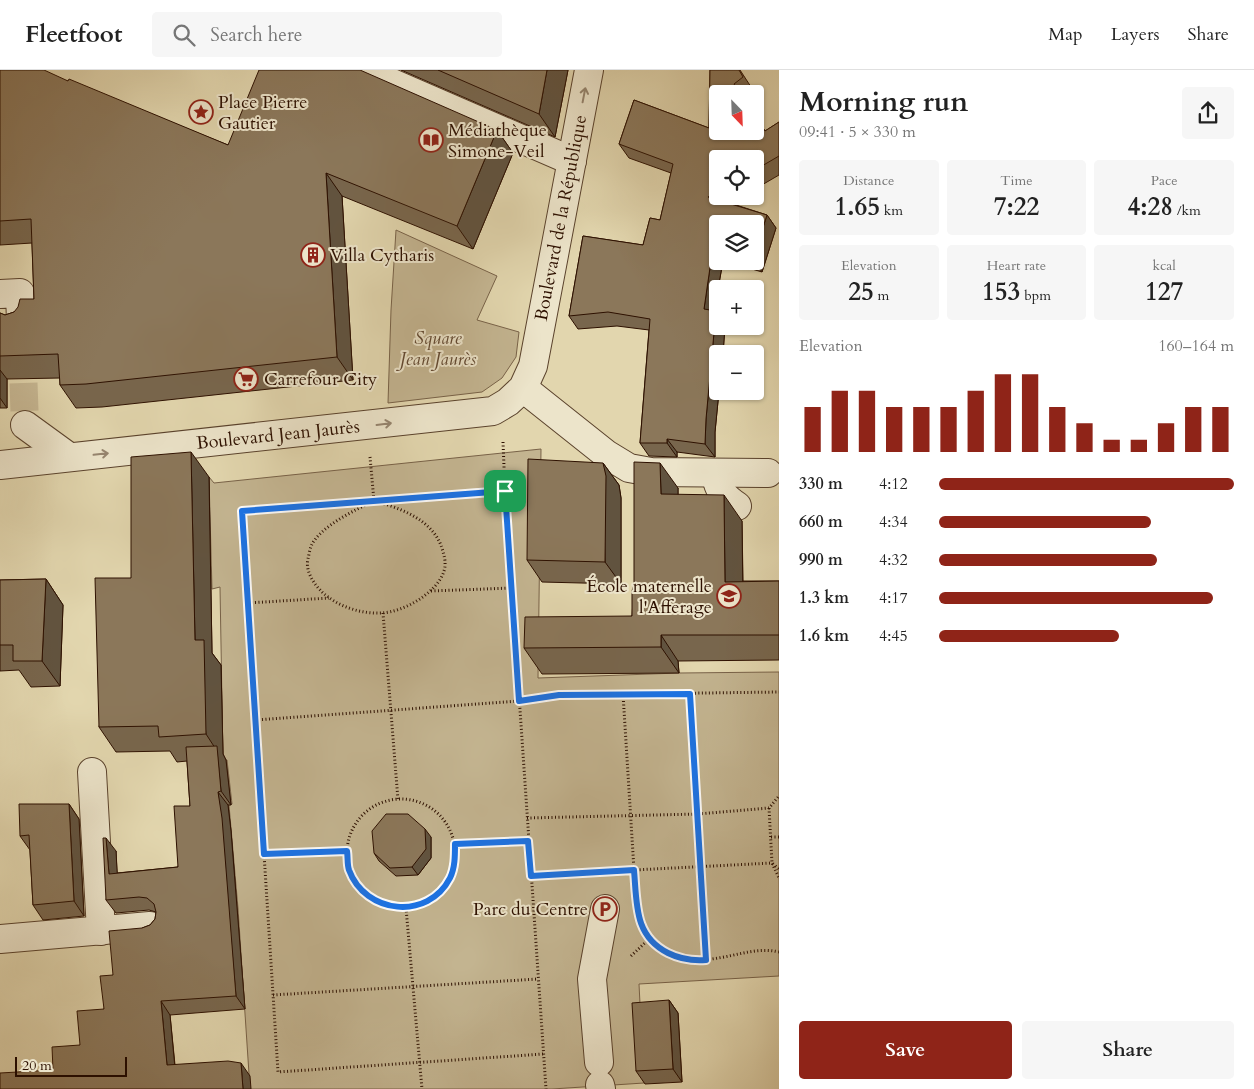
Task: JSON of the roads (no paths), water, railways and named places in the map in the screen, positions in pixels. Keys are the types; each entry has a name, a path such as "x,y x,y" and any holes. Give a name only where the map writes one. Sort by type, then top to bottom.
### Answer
{"street":[{"path":"362,70 572,161"},
{"name":"Boulevard de la République","path":"528,377 589,70"},
{"path":"0,294 20,293 21,322"},
{"path":"528,377 606,454 629,468 651,472 768,473"},
{"name":"Boulevard Jean Jaurès","path":"0,465 493,411 508,402 528,377"},
{"path":"25,425 69,457"},
{"path":"629,468 635,484 637,497"},
{"path":"715,473 719,489 728,500 737,506"},
{"path":"92,772 101,931"},
{"path":"600,1079 592,979 605,909"},
{"path":"0,939 150,926"}],"tunnel":[{"path":"22,341 25,425"}],"place":[{"name":"Place Pierre Gautier","path":"201,112"},
{"name":"Médiathèque Simone-Veil","path":"431,140"},
{"name":"Villa Cytharis","path":"313,255"},
{"name":"Carrefour City","path":"246,379"},
{"name":"École maternelle l'Afferage","path":"729,596"},
{"name":"Parc du Centre","path":"605,909"}],"park label":[{"name":"Square Jean Jaurès","path":"438,348"}]}
